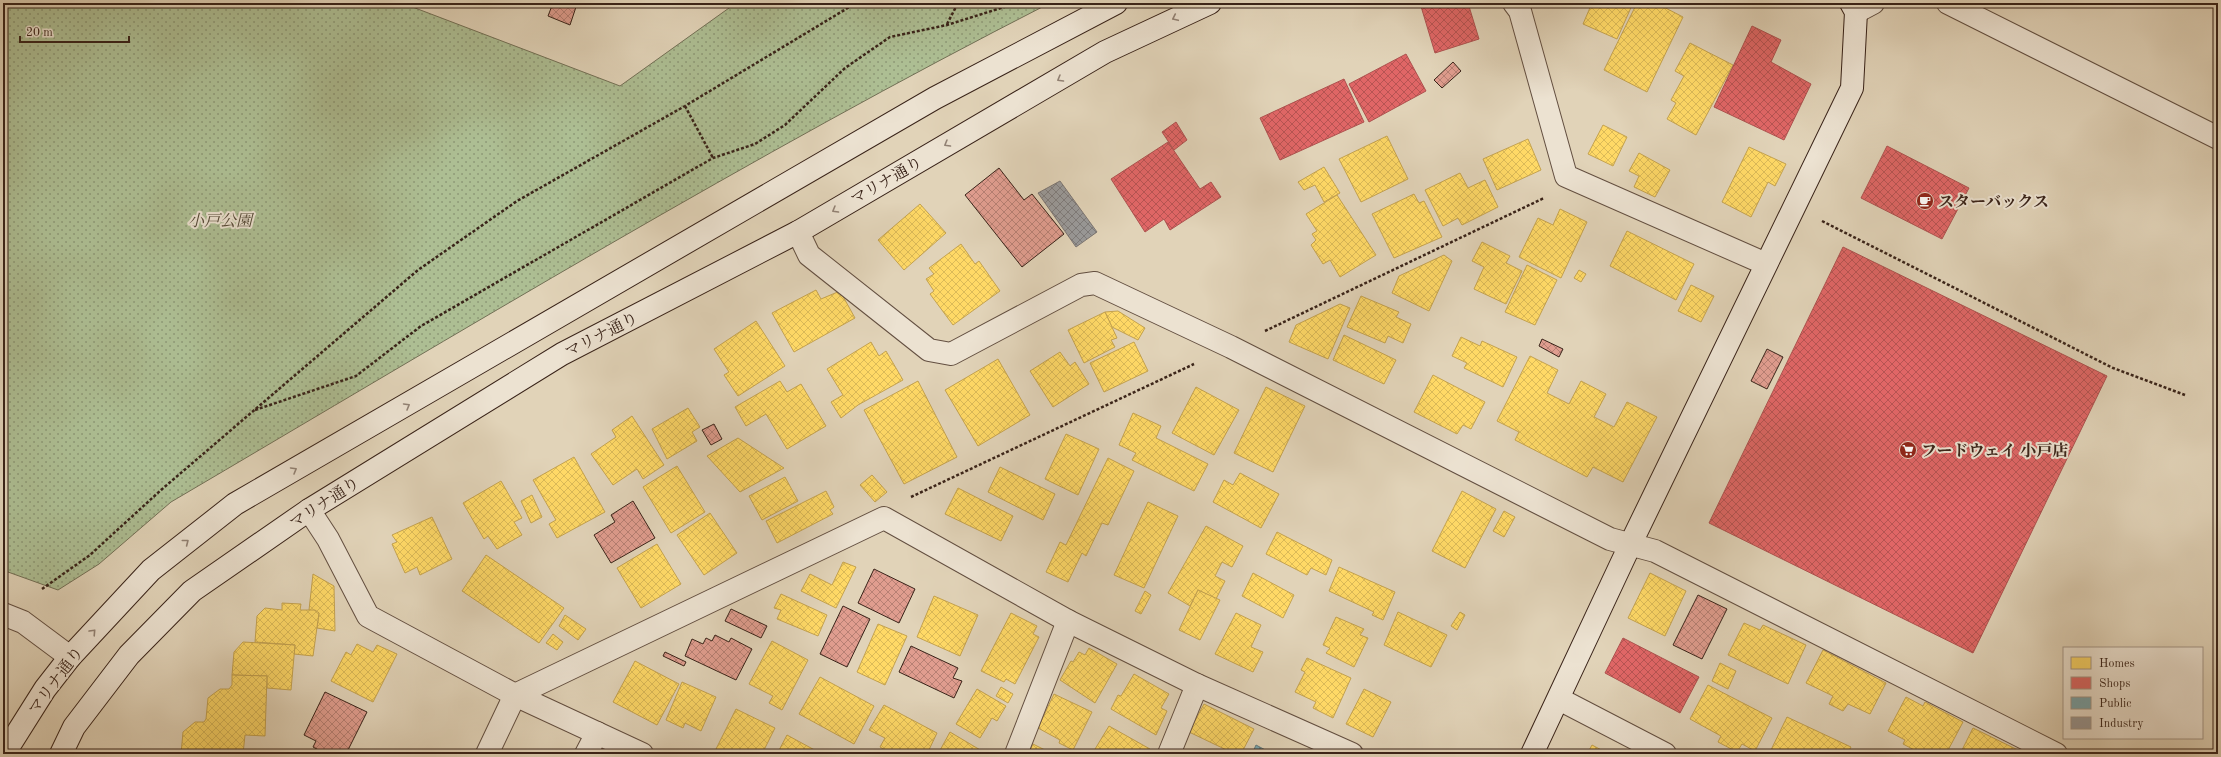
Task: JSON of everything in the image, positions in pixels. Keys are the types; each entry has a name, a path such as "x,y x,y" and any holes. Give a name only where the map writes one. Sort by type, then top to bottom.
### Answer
{"street":[{"name":"マリナ通り","path":"4,754 45,689 70,657 151,570 235,504 935,98 1116,3"},
{"name":"マリナ通り","path":"61,754 74,728 129,655 192,591 309,510 562,354 798,232 1105,52 1210,3"},
{"path":"1514,3 1520,11 1566,176 1766,264"},
{"path":"1948,3 2218,138"},
{"path":"1532,754 1631,543 1852,88 1860,6"},
{"path":"798,232 809,255 929,350 951,354 1081,285 1096,283 1231,347 1610,538 1655,550 2056,754"},
{"path":"309,510 328,539 368,616 515,695 642,754"},
{"path":"487,754 515,695 884,518 1068,621 1197,685 1352,754"},
{"path":"3,614 23,622 70,657"},
{"path":"1016,754 1068,621"},
{"path":"1169,754 1197,685"},
{"path":"1559,699 1665,754"},
{"path":"586,754 597,733"}],"path":[{"path":"42,589 90,555 160,490 418,270 517,202 685,106 698,96 856,3"},
{"path":"947,25 958,3"},
{"path":"252,411 356,376 421,326 713,158 755,144 785,125 845,68 890,37 947,25 1017,3"},
{"path":"685,106 713,158"},
{"path":"1817,218 2112,368 2186,395"}],"green space":[{"name":"小戸公園","path":"3,3 402,3 620,86 736,3 1050,3 827,121 717,183 498,309 171,502 99,564 58,590 8,572 3,573"}],"building: Homes":[{"path":"1592,3 1633,3 1617,39 1583,24"},
{"path":"1637,3 1656,3 1683,17 1647,92 1604,70"},
{"path":"1690,43 1733,65 1696,135 1667,119 1676,103 1671,100 1684,76 1675,71"},
{"path":"1603,125 1627,137 1613,166 1588,154"},
{"path":"1387,136 1408,179 1361,202 1339,159"},
{"path":"1528,139 1541,170 1497,190 1483,159"},
{"path":"1749,147 1786,164 1775,186 1768,182 1751,217 1722,202"},
{"path":"1639,153 1670,170 1655,197 1634,187 1639,176 1629,171"},
{"path":"1324,167 1340,193 1324,202 1315,185 1304,190 1298,182"},
{"path":"1460,173 1468,188 1485,180 1498,207 1462,225 1458,218 1443,226 1425,190"},
{"path":"1414,194 1419,203 1424,201 1442,237 1394,258 1372,214"},
{"path":"1337,195 1376,255 1340,277 1330,260 1323,264 1311,245 1316,240 1312,234 1317,231 1306,214"},
{"path":"920,204 946,233 904,270 878,240"},
{"path":"1560,209 1587,222 1561,278 1519,257 1538,218 1553,225"},
{"path":"1627,231 1694,264 1676,300 1610,266"},
{"path":"1482,242 1510,256 1506,263 1522,271 1506,304 1474,289 1484,267 1472,261"},
{"path":"961,244 975,264 979,261 1000,291 953,325 930,294 934,291 926,279 934,274 929,268"},
{"path":"1444,255 1452,261 1429,311 1392,293 1399,276"},
{"path":"1527,265 1557,280 1535,325 1505,312"},
{"path":"1579,270 1586,274 1581,282 1574,278"},
{"path":"1691,285 1714,296 1701,322 1678,311"},
{"path":"816,290 821,299 840,291 855,318 794,352 772,313"},
{"path":"1361,296 1399,312 1396,317 1411,324 1403,343 1388,336 1385,343 1347,327"},
{"path":"1340,304 1350,308 1328,359 1289,342 1296,325"},
{"path":"1118,311 1145,328 1138,340 1112,327 1105,312"},
{"path":"1105,312 1117,338 1111,340 1115,347 1084,363 1068,330"},
{"path":"756,321 785,366 738,396 724,375 729,372 714,349"},
{"path":"1344,335 1396,360 1384,384 1333,360"},
{"path":"1461,337 1480,346 1482,341 1517,357 1503,387 1464,368 1467,363 1452,356"},
{"path":"871,342 879,356 886,351 903,380 858,405 841,418 831,402 843,395 827,369"},
{"path":"1134,342 1148,371 1104,392 1090,363"},
{"path":"1060,352 1070,366 1075,362 1089,384 1053,407 1030,371"},
{"path":"1530,356 1558,370 1547,393 1569,404 1581,381 1606,394 1594,417 1614,427 1627,402 1657,417 1623,482 1593,467 1587,477 1515,440 1519,432 1497,421"},
{"path":"998,359 1030,415 978,446 945,390"},
{"path":"1433,375 1485,402 1471,429 1463,425 1457,434 1414,412"},
{"path":"780,381 787,392 801,384 826,426 787,449 766,414 746,426 735,407"},
{"path":"918,381 957,457 904,484 864,410"},
{"path":"1196,387 1239,410 1214,455 1172,433"},
{"path":"1266,387 1305,406 1273,472 1234,453"},
{"path":"688,408 700,427 692,432 697,441 667,459 652,429"},
{"path":"1133,413 1161,426 1156,438 1208,464 1194,491 1132,460 1136,453 1119,445"},
{"path":"632,416 664,465 643,479 637,469 613,485 591,454 616,437 612,430"},
{"path":"1066,434 1099,449 1078,495 1045,479"},
{"path":"738,438 784,468 740,492 707,456"},
{"path":"574,457 605,512 557,538 549,524 556,520 533,480"},
{"path":"1108,458 1134,471 1108,525 1102,523 1086,556 1082,553 1068,582 1046,572 1060,542 1066,545"},
{"path":"677,466 705,512 671,533 643,487"},
{"path":"1000,467 1055,494 1043,520 988,492"},
{"path":"1240,473 1279,494 1261,528 1213,502 1224,480 1233,485"},
{"path":"872,475 887,492 875,502 860,485"},
{"path":"785,477 798,501 762,520 749,496"},
{"path":"501,481 522,518 514,522 522,535 497,549 488,536 484,539 463,503"},
{"path":"958,488 1013,516 1001,541 945,514"},
{"path":"826,491 834,507 830,510 833,514 777,543 766,521"},
{"path":"1462,491 1496,509 1465,568 1432,551"},
{"path":"532,495 542,517 531,523 521,501"},
{"path":"1148,502 1178,516 1144,588 1114,575"},
{"path":"1504,511 1515,517 1504,537 1493,531"},
{"path":"710,513 737,553 704,575 677,535"},
{"path":"432,517 452,559 420,575 417,567 405,573 392,544 397,542 392,535"},
{"path":"1206,526 1243,546 1232,567 1222,562 1215,576 1225,581 1216,599 1198,590 1190,606 1168,593"},
{"path":"1277,532 1332,560 1326,575 1311,568 1307,575 1266,554"},
{"path":"657,544 681,584 641,608 617,568"},
{"path":"486,555 564,608 539,643 462,591"},
{"path":"843,562 856,567 836,608 801,591 810,574 832,585"},
{"path":"1339,567 1395,592 1383,620 1372,615 1374,612 1329,591"},
{"path":"1253,573 1294,595 1283,618 1242,596"},
{"path":"1650,573 1686,591 1665,636 1628,618"},
{"path":"313,574 334,586 335,631 317,628 319,613 309,610"},
{"path":"1198,590 1220,600 1200,640 1179,630"},
{"path":"1145,591 1151,595 1141,614 1135,611"},
{"path":"781,594 827,615 818,636 777,619 781,610 774,608"},
{"path":"934,596 978,615 960,656 917,637"},
{"path":"282,603 301,604 300,610 315,610 319,613 313,656 294,654 295,645 255,642 257,616 265,608 282,610"},
{"path":"1398,612 1447,635 1431,667 1384,645"},
{"path":"1460,612 1465,615 1457,630 1451,626"},
{"path":"1011,613 1037,626 1033,634 1039,637 1015,684 1006,679 1004,682 981,671"},
{"path":"1236,613 1261,625 1251,647 1263,652 1253,672 1215,654"},
{"path":"565,615 586,629 578,640 559,626"},
{"path":"1336,617 1364,629 1360,635 1368,638 1354,667 1326,653 1330,648 1323,645"},
{"path":"1744,623 1760,630 1763,625 1806,645 1788,684 1728,655"},
{"path":"878,624 907,636 885,685 857,672"},
{"path":"553,634 563,642 557,650 546,643"},
{"path":"772,641 808,660 782,710 769,703 773,696 749,684"},
{"path":"243,642 295,645 291,690 267,688 267,676 232,675 234,652"},
{"path":"357,644 373,652 377,645 397,654 373,702 331,681 346,652 351,655"},
{"path":"1089,648 1117,664 1095,703 1060,680 1071,661 1073,662 1079,652 1085,655"},
{"path":"1823,650 1886,683 1870,714 1848,704 1843,711 1829,704 1833,696 1806,683"},
{"path":"1307,658 1351,678 1333,718 1313,708 1316,702 1295,692 1305,672 1301,670"},
{"path":"635,661 679,684 657,725 613,702"},
{"path":"1720,663 1736,671 1728,689 1712,681"},
{"path":"1134,674 1169,694 1161,708 1167,711 1156,735 1111,709 1118,695 1121,696"},
{"path":"232,675 267,676 265,736 245,735 243,754 181,754 183,732 195,722 204,722 206,719 208,698 220,689 229,689 232,685"},
{"path":"820,677 874,706 854,744 799,714"},
{"path":"682,682 716,697 701,731 685,723 683,728 666,720"},
{"path":"1708,685 1772,718 1755,751 1742,744 1737,752 1718,742 1721,736 1690,719"},
{"path":"1001,687 1013,694 1008,703 996,696"},
{"path":"977,689 1006,706 997,721 992,718 980,738 956,724"},
{"path":"1364,689 1391,702 1373,737 1346,724"},
{"path":"1054,694 1092,712 1073,750 1059,743 1060,740 1038,728"},
{"path":"1906,697 1923,706 1925,702 1963,722 1946,754 1922,754 1903,744 1905,740 1888,731"},
{"path":"1204,704 1254,729 1241,754 1235,754 1189,732"},
{"path":"884,705 937,733 927,754 891,754 880,747 885,738 869,730"},
{"path":"736,709 775,728 762,754 721,754 715,751"},
{"path":"1787,717 1851,747 1847,754 1769,754"},
{"path":"1109,726 1150,749 1147,754 1092,754"},
{"path":"1973,728 2024,753 2024,754 1960,754"},
{"path":"950,732 987,754 938,754"},
{"path":"787,735 822,754 777,754"},
{"path":"1033,744 1053,754 1028,754"},
{"path":"1592,745 1609,754 1587,754"}],"building: Shops":[{"path":"1420,3 1468,3 1479,39 1435,53"},
{"path":"1752,26 1781,40 1771,62 1811,84 1784,140 1714,107"},
{"path":"1406,54 1426,91 1369,122 1349,84"},
{"path":"1344,79 1364,122 1280,160 1260,118"},
{"path":"1176,122 1187,140 1174,150 1162,132"},
{"path":"1168,142 1200,189 1211,182 1221,197 1170,230 1164,219 1145,232 1111,179"},
{"path":"1887,146 1969,188 1942,239 1861,198"},
{"name":"フードウェイ 小戸店","path":"1843,247 2107,376 1973,653 1709,523"},
{"path":"1623,638 1699,677 1680,713 1605,673"}],"building: Public":[{"path":"1256,745 1273,754 1252,754"}],"building: Industry":[{"path":"1060,181 1097,232 1076,247 1038,193"}],"building: Other":[{"path":"553,3 567,3 576,7 570,25 548,16"},
{"path":"1453,62 1461,71 1442,88 1434,80"},
{"path":"999,168 1024,200 1032,194 1064,234 1022,267 965,195"},
{"path":"1542,339 1563,349 1559,357 1539,346"},
{"path":"1767,349 1783,357 1767,389 1751,381"},
{"path":"714,424 722,439 711,445 702,430"},
{"path":"633,501 655,538 611,563 594,535 615,522 611,515"},
{"path":"874,569 915,589 899,623 858,603"},
{"path":"1698,595 1727,609 1702,659 1673,645"},
{"path":"843,606 870,619 847,667 820,654"},
{"path":"731,609 767,626 761,638 725,621"},
{"path":"715,635 729,642 731,638 752,649 736,680 685,656 692,639 703,644 706,638 712,641"},
{"path":"911,646 958,668 953,678 962,681 954,698 899,672"},
{"path":"665,652 686,662 684,666 663,656"},
{"path":"325,692 367,712 346,754 326,754 313,747 316,741 304,735"}],"place":[{"name":"スターバックス","path":"1925,201"},
{"name":"フードウェイ 小戸店","path":"1908,450"}]}
